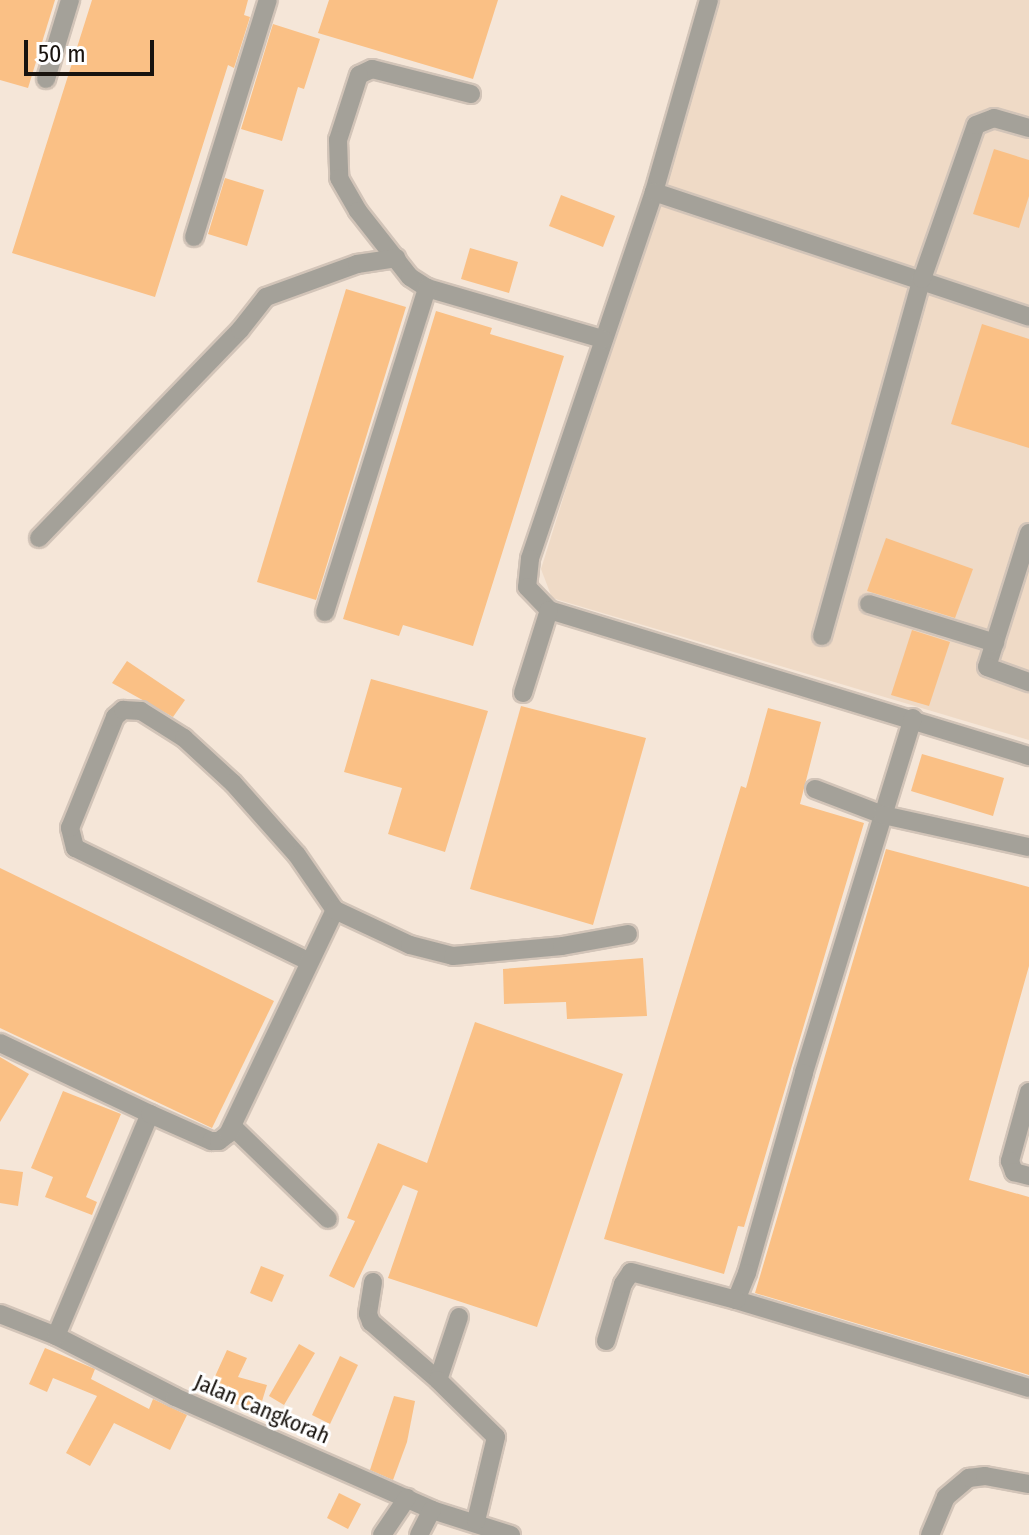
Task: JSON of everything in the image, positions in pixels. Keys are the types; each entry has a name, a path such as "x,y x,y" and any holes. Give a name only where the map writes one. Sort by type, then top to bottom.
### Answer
{"street":[{"path":"46,79 70,0"},
{"path":"194,237 268,0"},
{"path":"709,0 654,192 527,575 527,587 534,598 549,610 913,718 973,729 1029,756"},
{"path":"471,94 372,69 359,75 352,88 338,140 339,178 358,211 410,277 427,288 603,339"},
{"path":"822,636 922,279 976,125 994,118 1029,128"},
{"path":"654,192 1029,317"},
{"path":"39,538 240,330 266,297 357,264 397,258"},
{"path":"325,612 427,288"},
{"path":"1029,533 987,669 1029,682"},
{"path":"869,604 995,643"},
{"path":"523,693 549,610"},
{"path":"308,961 75,848 71,842 70,828 115,717 123,710 141,711 184,738 233,783 297,855 335,910 410,945 453,956 562,946 628,934"},
{"path":"736,1300 747,1273 913,718"},
{"path":"815,789 883,815 1029,847"},
{"path":"0,1043 211,1141 224,1139 233,1127 308,961 335,910"},
{"path":"1027,1103 1010,1166 1014,1172 1029,1176"},
{"path":"56,1336 150,1114"},
{"path":"233,1127 328,1219"},
{"path":"606,1341 623,1284 631,1272 736,1300 1029,1388"},
{"path":"373,1282 368,1314 371,1322 438,1380 496,1437 476,1521"},
{"name":"Jalan Cangkorah","path":"0,1314 56,1336 175,1397 432,1510 476,1521 511,1535"},
{"path":"438,1380 459,1317"},
{"path":"930,1535 946,1497 969,1478 985,1476 1029,1484"},
{"path":"382,1535 407,1498"},
{"path":"419,1535 432,1510"}],"shaded area":[{"path":"719,0 1029,0 1029,740 552,598 541,569"}],"building":[{"path":"0,0 55,0 28,88 0,80"},
{"path":"92,0 248,0 244,15 250,17 234,68 228,65 155,297 12,253"},
{"path":"329,0 498,0 473,79 318,33"},
{"path":"273,24 320,39 304,89 298,87 282,141 241,129"},
{"path":"994,149 1029,160 1029,196 1019,228 973,214"},
{"path":"225,178 264,190 247,246 208,234"},
{"path":"561,195 615,216 603,247 549,226"},
{"path":"470,248 518,262 509,293 461,279"},
{"path":"346,289 406,307 316,600 257,582"},
{"path":"436,311 492,328 490,334 564,356 473,646 403,625 399,636 343,619"},
{"path":"982,324 1029,339 1029,448 951,424"},
{"path":"886,538 973,569 955,618 867,591"},
{"path":"912,630 950,642 929,706 891,695"},
{"path":"127,661 185,700 173,717 112,683"},
{"path":"371,679 488,711 445,852 388,834 402,788 344,772"},
{"path":"521,706 646,738 593,925 470,889"},
{"path":"768,708 821,722 800,804 864,823 744,1227 738,1226 724,1274 604,1239 741,786 746,788"},
{"path":"922,754 1004,778 993,816 911,791"},
{"path":"886,849 1029,887 1029,966 969,1180 1029,1197 1029,1375 755,1293"},
{"path":"0,868 274,1001 212,1128 0,1028"},
{"path":"643,958 647,1016 567,1019 566,1002 504,1004 503,969"},
{"path":"475,1022 623,1074 537,1327 388,1278 418,1191 403,1185 354,1288 329,1276 355,1221 347,1218 378,1143 427,1163"},
{"path":"0,1057 29,1074 0,1122"},
{"path":"63,1091 121,1114 86,1197 97,1202 92,1215 45,1197 53,1177 31,1168"},
{"path":"0,1169 23,1172 18,1206 0,1203"},
{"path":"261,1266 284,1275 272,1302 250,1293"},
{"path":"299,1344 315,1353 284,1405 269,1396"},
{"path":"45,1348 95,1369 91,1379 149,1409 153,1399 187,1415 170,1450 114,1423 90,1466 66,1453 97,1396 53,1378 47,1392 29,1384"},
{"path":"227,1350 247,1358 238,1377 267,1385 259,1411 235,1404 238,1395 212,1383"},
{"path":"340,1356 358,1365 330,1424 312,1415"},
{"path":"394,1396 415,1401 407,1442 393,1480 370,1470"},
{"path":"339,1493 361,1504 348,1529 327,1518"}]}
